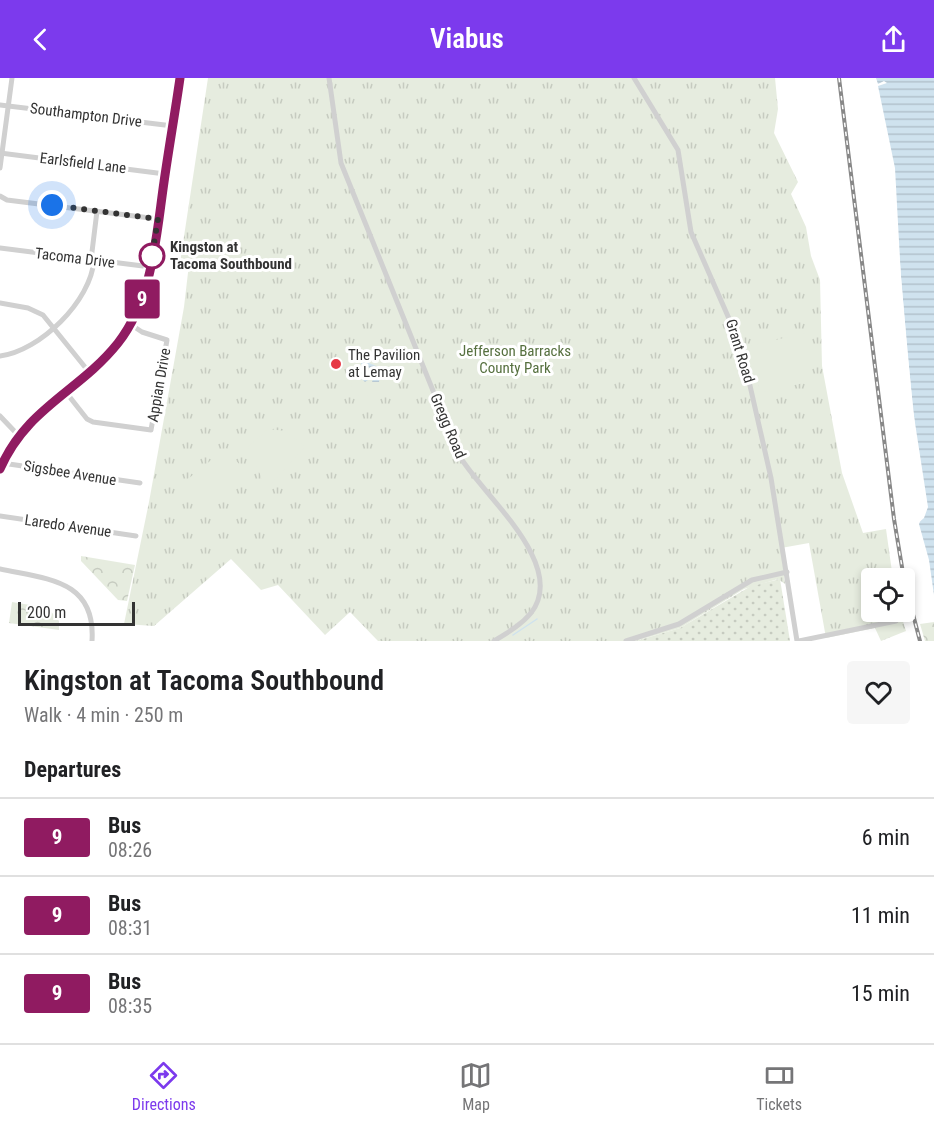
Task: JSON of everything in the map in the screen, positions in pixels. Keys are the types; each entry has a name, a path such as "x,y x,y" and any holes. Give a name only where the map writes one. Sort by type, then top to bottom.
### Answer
{"main road":[{"path":"1,465 19,436 42,410 89,372 114,348 130,324 142,299 151,267 180,78"}],"street":[{"path":"0,168 12,78"},
{"name":"Gregg Road","path":"329,78 340,163 459,455 476,481 518,529 534,564 539,588 533,610 523,621 494,641"},
{"name":"Grant Road","path":"634,78 678,150 694,239 737,334 767,456 798,641"},
{"name":"Southampton Drive","path":"0,105 173,126"},
{"name":"Earlsfield Lane","path":"1,153 165,174"},
{"path":"0,196 7,200 158,219"},
{"path":"0,356 24,350 54,327 75,304 87,284 97,211"},
{"name":"Tacoma Drive","path":"0,248 151,267"},
{"path":"0,303 36,310 54,327 89,372"},
{"name":"Appian Drive","path":"64,391 87,419 93,422 151,430 167,340 142,332 130,324"},
{"path":"0,416 19,436"},
{"name":"Sigsbee Avenue","path":"1,465 140,483"},
{"name":"Laredo Avenue","path":"0,516 136,536"},
{"path":"0,569 60,581 71,588 89,613 92,641"},
{"path":"626,641 679,624 752,580 787,572"},
{"path":"798,641 891,622"}],"green space":[{"name":"Jefferson Barracks County Park","path":"208,78 775,78 778,109 774,133 798,182 791,194 806,227 811,256 820,280 822,366 842,473 863,533 886,529 891,568 861,568 861,622 903,622 906,631 881,641 875,628 826,638 809,543 781,548 785,584 778,579 744,589 680,628 636,641 378,641 350,612 325,635 278,585 261,590 231,559 154,626 124,624 149,502 184,307 189,264 180,263"},
{"path":"805,333 808,337 808,382 760,393 749,346"},
{"path":"371,344 377,346 384,358 385,376 377,394 359,396 351,386 354,361 350,357"},
{"path":"268,429 286,431 305,447 270,485 263,481 248,447"},
{"path":"226,448 247,474 205,509 183,483"},
{"path":"81,556 135,565 127,601 118,600 81,561"},
{"path":"780,579 790,641 636,641 680,628 751,586"},
{"path":"12,602 48,608 59,621 59,630 9,623"},
{"path":"934,622 934,641 925,641 920,624"}],"water":[{"path":"869,78 934,78 934,595 929,560 919,524 924,512 907,349 892,166 880,123 880,100"},
{"path":"367,358 369,363 381,368 379,382 372,382 375,373 368,367 368,380 365,382 362,379 361,362"}],"pier":[{"path":"866,78 876,78 878,84 884,81 887,83 878,86 895,168 901,278 913,410 928,507 924,518 916,525 922,501 904,350 889,167 877,123 877,100"}],"waterway":[{"path":"513,635 537,619"}],"railway":[{"path":"839,78 894,519 902,568"},
{"path":"915,622 920,641"}],"bus line":[{"name":"9","path":"0,469 11,447 29,422 101,362 119,342 139,307 151,267 180,78"}],"place":[{"name":"Kingston at Tacoma Southbound","path":"152,256"},
{"name":"The Pavilion at Lemay","path":"336,364"}],"route":[{"path":"52,205 158,219 152,256"}]}
